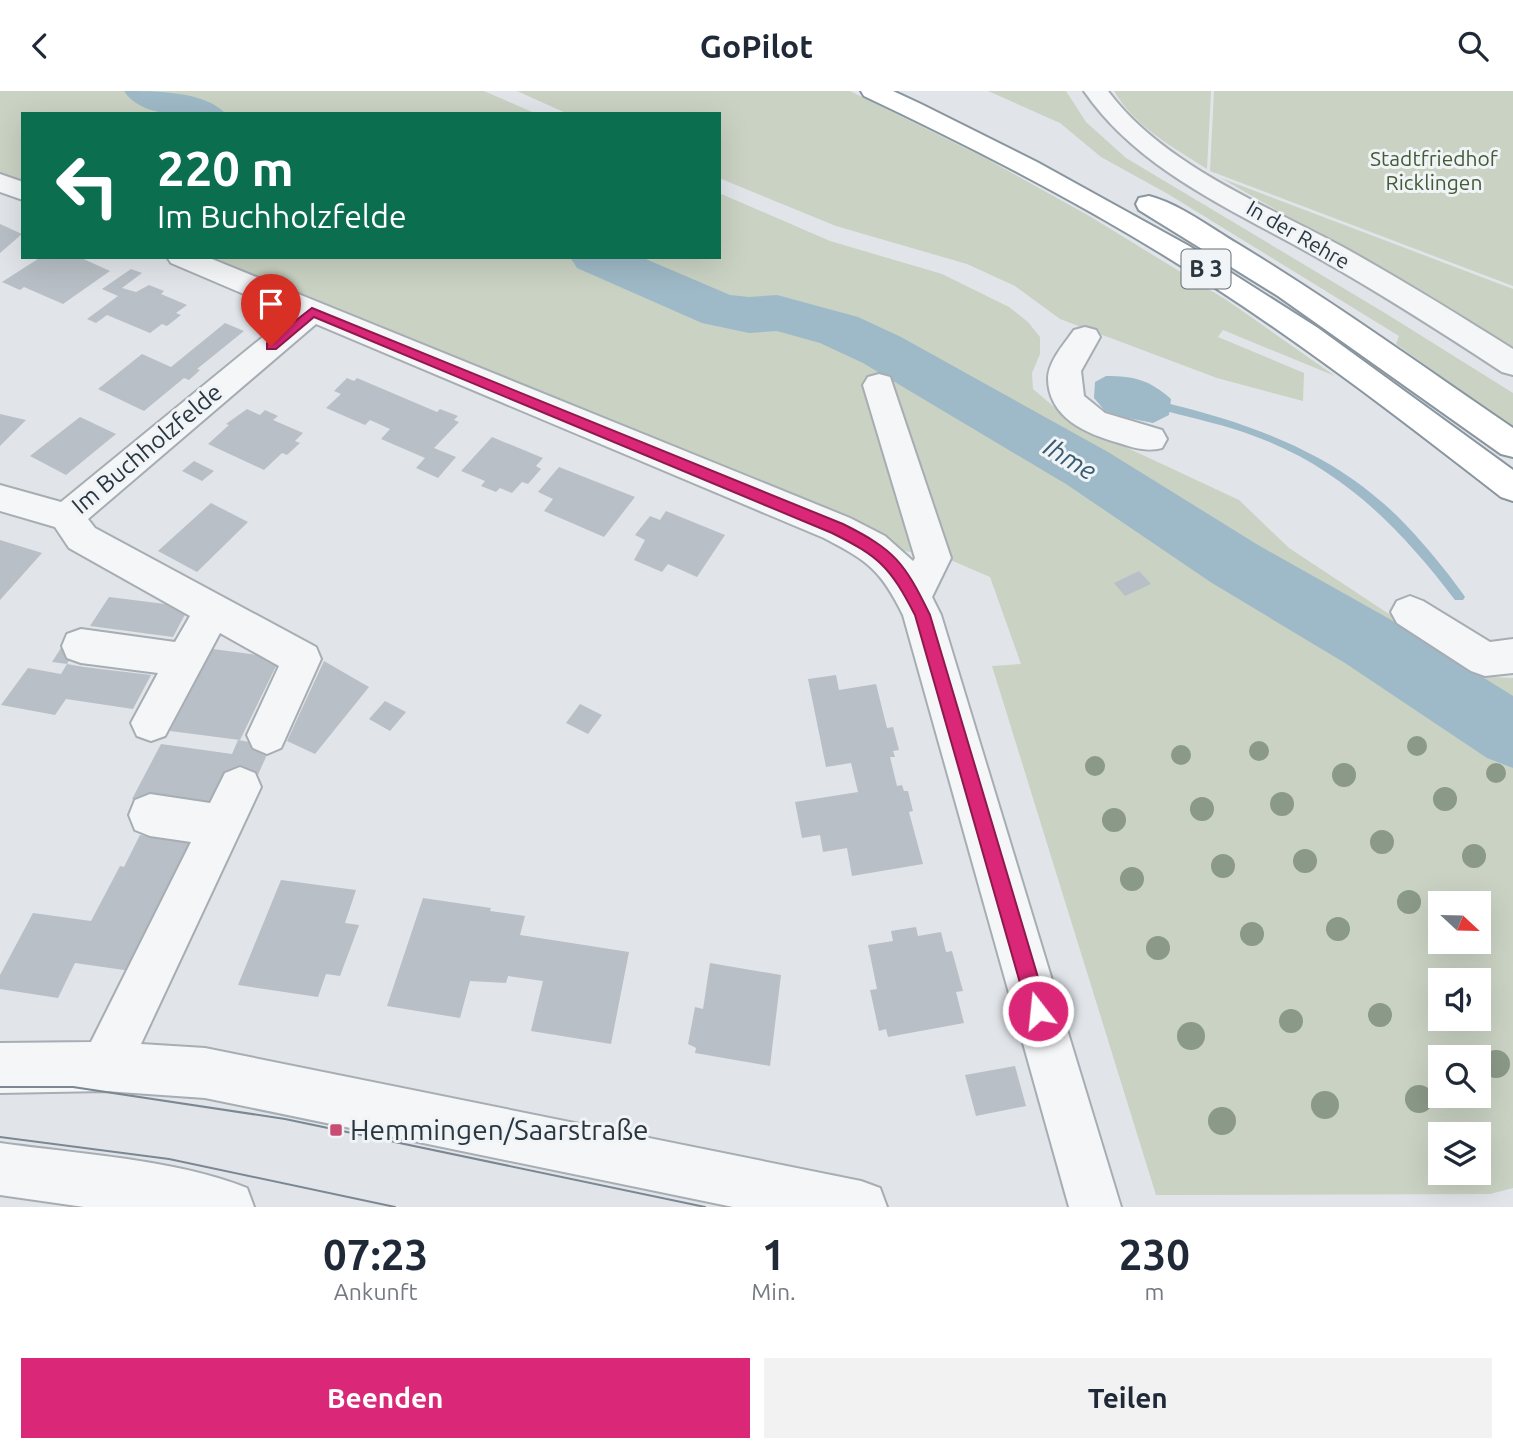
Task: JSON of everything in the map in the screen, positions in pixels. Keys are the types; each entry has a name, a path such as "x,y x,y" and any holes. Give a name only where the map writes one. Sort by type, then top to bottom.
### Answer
{"highway":[{"name":"B 3","path":"873,91 1039,173 1180,252 1305,334 1416,413 1513,488"},
{"name":"B 3","path":"930,91 1029,138 1201,233 1340,323 1513,445"}],"street":[{"name":"In der Rehre","path":"1096,91 1114,116 1140,139 1180,167 1338,256 1513,364"},
{"path":"0,182 21,191"},
{"path":"186,259 837,529 872,546 901,573 922,615 1095,1207"},
{"name":"Im Buchholzfelde","path":"0,498 67,517 312,312"},
{"path":"1084,337 1067,363 1063,377 1068,397 1085,419 1116,432 1150,439"},
{"path":"879,385 933,558 913,597"},
{"path":"67,517 82,538 302,659 267,735"},
{"path":"150,723 213,610"},
{"path":"1410,612 1485,659 1513,656"},
{"path":"81,646 185,660"},
{"path":"105,1066 230,806 150,815"},
{"path":"0,1068 105,1066 205,1073 861,1207"},
{"path":"0,1169 156,1191 228,1207"}],"green space":[{"path":"0,91 484,91 532,112 21,112 21,182 0,174"},
{"path":"517,91 850,91 985,158 1091,217 1228,301 1335,376 1223,330 1218,337 1304,373 1303,401 1217,378 1060,319 1015,286 967,264 836,226 721,179 721,112 564,112"},
{"path":"988,91 1066,91 1086,122 1126,158 1513,393 1513,428 1396,344 1399,336 1168,194 1101,157 1060,123"},
{"path":"1114,91 1211,91 1207,169 1144,126"},
{"name":"Stadtfriedhof Ricklingen","path":"1214,91 1513,91 1513,286 1210,171"},
{"path":"1221,178 1513,289 1513,347"},
{"path":"721,194 830,241 942,274 1009,307 1028,322 1040,337 1040,354 1032,373 1033,389 1072,422 1239,500 1289,548 1442,649 1493,677 1513,678 1513,727 1374,638 1240,560 1091,464 985,403 977,410 1083,473 1224,568 1513,747 1513,1188 1490,1194 1156,1195 992,666 1021,664 990,577 946,558 899,550 836,512 212,259 721,259"}],"water":[{"path":"1106,376 1134,378 1156,387 1171,399 1169,415 1153,423 1105,411 1094,398 1095,382"}],"building":[{"path":"0,224 21,235 0,253"},
{"path":"38,259 83,259 110,271 63,304 24,287 20,290 2,282"},
{"path":"131,269 142,273 122,288 136,292 149,285 164,291 161,294 187,305 176,313 181,315 167,326 162,324 150,333 107,315 96,323 87,319 118,296 102,289"},
{"path":"225,323 244,331 197,369 200,370 189,380 184,378 144,411 98,389 142,354 171,367"},
{"path":"347,378 354,381 357,378 437,412 440,409 458,416 454,420 459,422 434,448 456,457 438,478 416,468 425,458 381,439 390,429 370,420 365,425 326,408 341,394 334,391"},
{"path":"247,409 260,415 265,410 278,416 273,420 303,433 295,441 300,443 287,455 282,453 264,470 208,444 229,425 226,424"},
{"path":"0,414 26,420 0,446"},
{"path":"80,417 116,434 66,475 30,456"},
{"path":"492,437 543,458 536,466 541,469 528,484 522,482 512,493 500,488 496,492 481,486 485,481 461,471"},
{"path":"194,461 214,471 202,481 182,471"},
{"path":"559,467 635,497 604,537 544,511 553,499 538,492"},
{"path":"211,503 248,522 197,572 158,551"},
{"path":"666,511 725,535 697,577 668,564 662,572 634,560 645,540 635,535 650,516 660,520"},
{"path":"0,540 42,553 0,600"},
{"path":"1139,571 1151,584 1125,596 1114,583"},
{"path":"109,597 189,607 173,637 90,626"},
{"path":"66,640 81,642 67,664 52,662"},
{"path":"213,649 280,658 240,740 170,731"},
{"path":"324,661 369,687 315,754 287,741"},
{"path":"67,664 151,675 133,709 66,699 55,715 1,705 28,668 61,674"},
{"path":"836,675 839,690 876,684 887,728 893,727 899,750 893,751 895,757 890,757 897,786 902,785 904,791 908,791 913,811 909,812 923,864 852,876 847,848 823,852 820,835 802,838 795,802 858,792 851,763 826,767 808,679"},
{"path":"385,701 406,712 390,731 369,719"},
{"path":"580,704 602,715 588,734 566,723"},
{"path":"238,740 263,744 266,757 256,779 210,810 132,799 161,744 232,754"},
{"path":"140,835 194,842 138,972 75,963 58,998 0,989 0,975 33,913 91,921"},
{"path":"281,880 356,890 345,923 359,925 340,976 326,974 318,997 238,985"},
{"path":"423,898 525,916 520,935 629,952 611,1044 531,1031 543,981 508,976 506,983 470,981 460,1018 387,1006"},
{"path":"916,927 918,936 941,932 946,952 952,951 963,991 956,992 964,1023 888,1037 886,1029 879,1031 870,990 877,989 868,945 893,941 891,931"},
{"path":"710,963 781,975 770,1066 695,1053 696,1048 688,1044 695,1007 703,1009"},
{"path":"1015,1066 1026,1106 976,1116 965,1075"}],"waterway":[{"name":"Ihme","path":"145,91 199,112"},
{"name":"Ihme","path":"600,259 721,311 749,315 777,313 839,330 882,350 1087,468 1235,564 1369,642 1513,735"},
{"path":"1170,408 1260,434 1299,451 1335,472 1368,496 1400,525 1430,558 1459,597"}],"tram line":[{"path":"0,1087 73,1087 285,1119 705,1207"},
{"path":"0,1137 169,1159 395,1207"}],"place":[{"name":"Hemmingen/Saarstraße","path":"336,1130"}],"route":[{"path":"271,346 312,312 837,529 872,546 901,573 922,615 1038,1011"}]}
